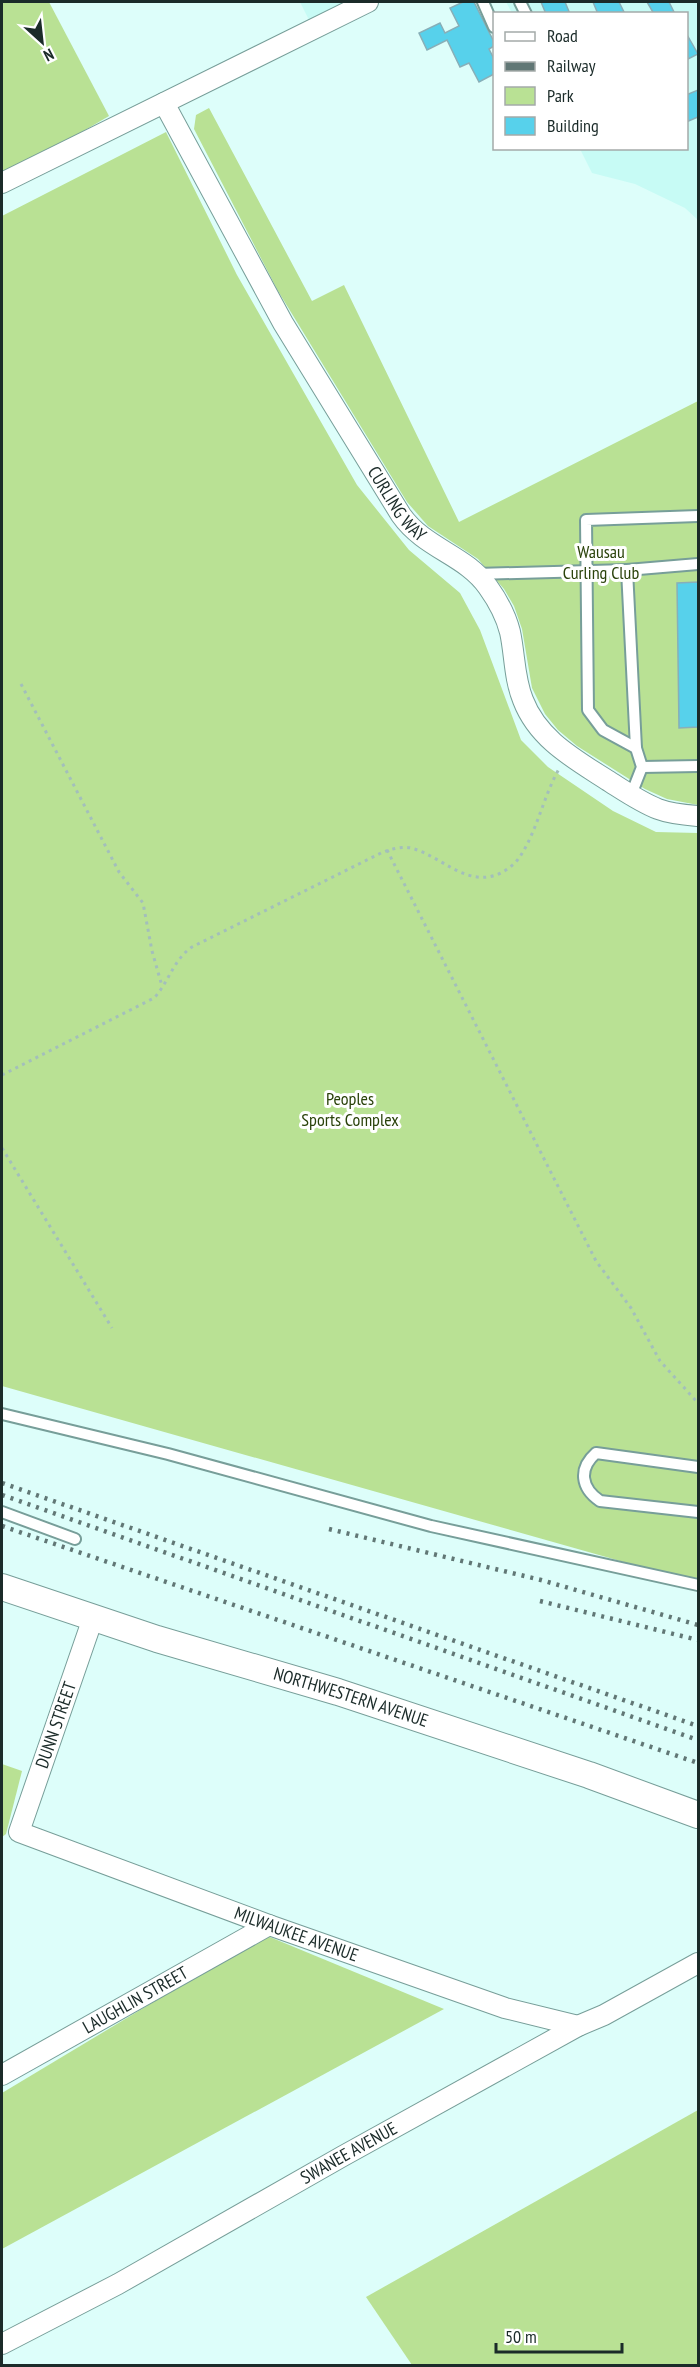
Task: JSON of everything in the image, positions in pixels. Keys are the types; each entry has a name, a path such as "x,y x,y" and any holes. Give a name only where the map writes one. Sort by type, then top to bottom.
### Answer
{"street":[{"path":"2,183 368,2"},
{"name":"CURLING WAY","path":"165,103 283,323 401,515 422,538 476,574 493,596 507,624 519,687 527,709 543,734 568,755 631,795 660,810 699,816"},
{"name":"NORTHWESTERN AVENUE","path":"2,1587 93,1618 338,1692 589,1775 699,1815"},
{"name":"DUNN STREET","path":"19,1832 93,1618"},
{"name":"MILWAUKEE AVENUE","path":"19,1832 269,1925 505,2008 578,2026"},
{"name":"LAUGHLIN STREET","path":"2,2075 269,1925"},
{"name":"SWANEE AVENUE","path":"2,2344 118,2284 578,2026 604,2015 699,1963"}],"lane":[{"path":"483,2 493,23"},
{"path":"636,748 603,730 588,710 586,520 699,516"},
{"path":"476,574 586,572 699,564"},
{"path":"627,570 636,748 642,767 631,795"},
{"path":"642,767 699,766"},
{"path":"2,1414 168,1454 431,1526 699,1586"},
{"path":"699,1467 596,1453 589,1458 582,1472 590,1494 600,1501 699,1512"},
{"path":"2,1512 75,1539"}],"path":[{"path":"21,684 118,872 143,903 152,951 162,986"},
{"path":"2,1075 154,998 175,962 192,946 387,850 411,848 474,877 490,877 505,871 519,858 546,793 568,755"},
{"path":"387,850 593,1256 631,1308 660,1361 699,1403"},
{"path":"2,1148 112,1328"}],"shaded area":[{"path":"300,2 348,2 309,20"},
{"path":"506,2 698,2 698,220 685,208 635,184 592,173 580,150 688,150 688,12 511,12"}],"green space":[{"path":"2,2 49,2 109,116 2,179"},
{"name":"Wausau Curling Club","path":"209,108 312,301 344,285 459,522 698,401 698,805 667,799 645,789 577,746 558,730 545,714 532,688 522,629 514,606 504,589 478,559 428,526 407,502 278,291 194,129 196,115"},
{"name":"Peoples Sports Complex","path":"166,132 237,275 357,485 409,550 460,593 480,630 521,740 548,767 613,811 656,832 698,833 698,1583 2,1386 2,216"},
{"path":"2,1764 22,1771 6,1834 2,1837"},
{"path":"265,1935 444,2009 2,2249 2,2093"},
{"path":"698,2110 698,2365 412,2365 366,2297"}],"building":[{"path":"463,2 474,2 493,40 493,47 489,49 493,57 493,75 479,82 469,63 460,67 447,40 427,50 419,33 440,23 445,33 459,26 450,8"},
{"path":"541,2 565,2 569,12 545,12"},
{"path":"593,2 619,2 624,12 597,12"},
{"path":"647,2 669,2 674,12 653,12"},
{"path":"688,36 698,54 688,59"},
{"path":"698,90 698,117 688,121 688,94"},
{"path":"698,582 698,727 679,728 677,583"}],"railway":[{"path":"2,1483 698,1726"},
{"path":"2,1495 698,1740"},
{"path":"2,1526 698,1763"},
{"path":"329,1529 541,1580 698,1625"},
{"path":"540,1601 698,1640"}]}
